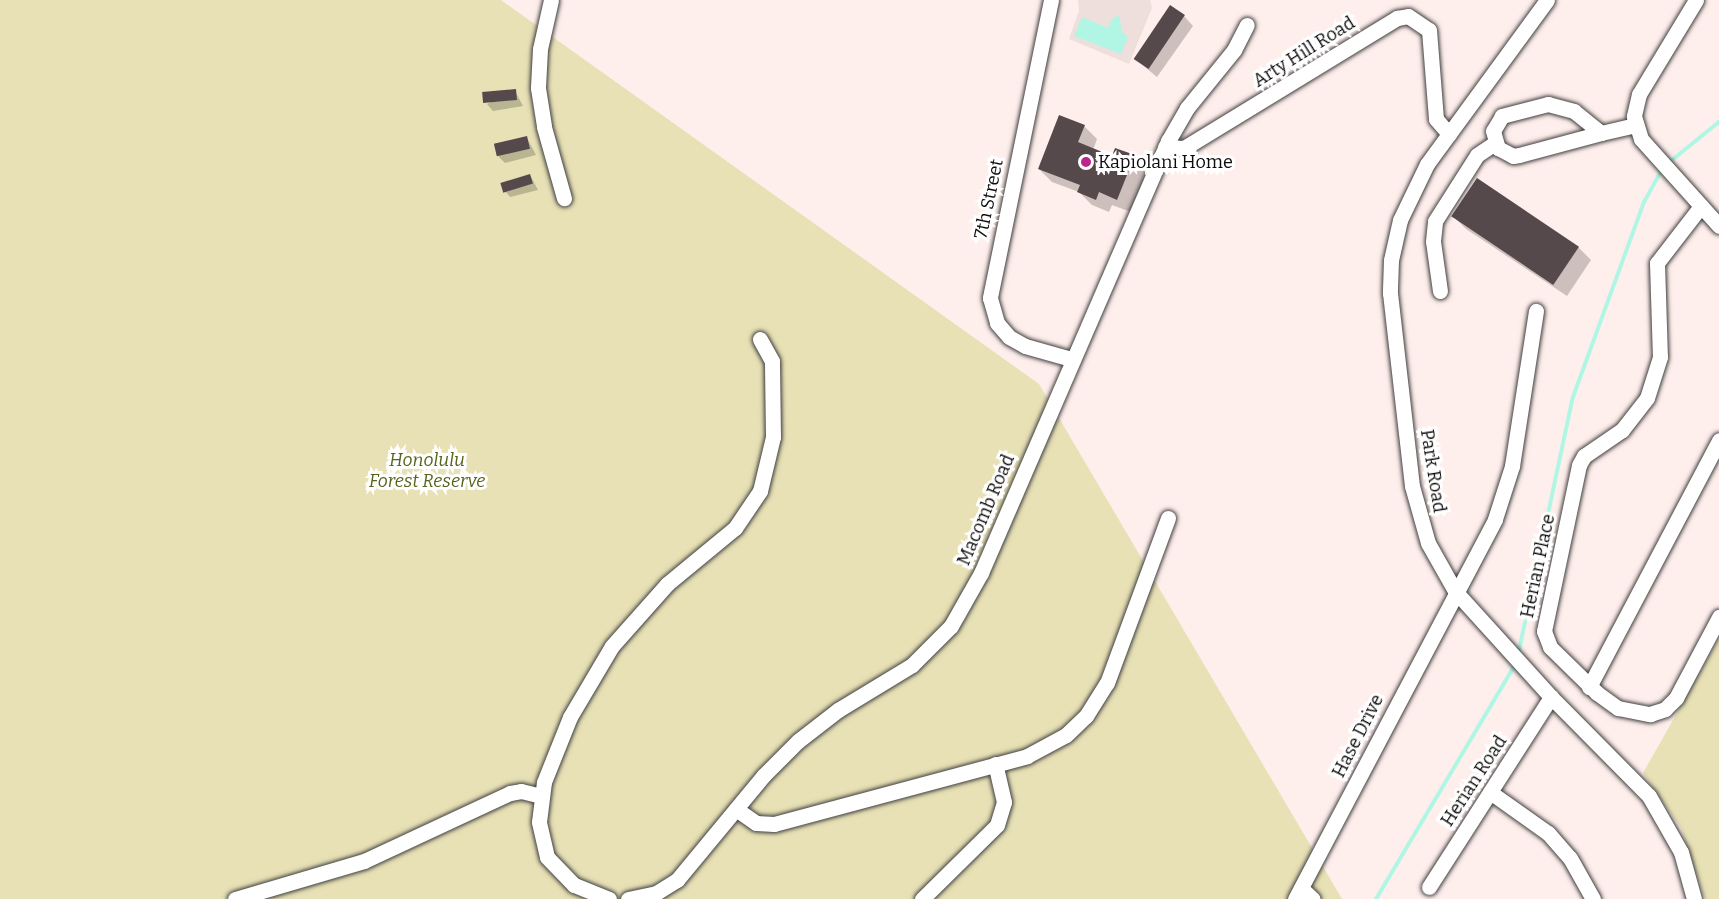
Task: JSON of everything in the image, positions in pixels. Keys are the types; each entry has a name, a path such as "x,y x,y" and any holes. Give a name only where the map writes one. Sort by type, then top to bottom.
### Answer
{"street":[{"path":"551,0 540,50 538,88 544,127 564,198"},
{"name":"7th Street","path":"1051,0 990,298 997,323 1009,337 1025,346 1071,359"},
{"name":"Park Road","path":"1547,0 1449,134 1407,201 1394,240 1390,293 1416,506 1428,543 1455,591 1551,697 1649,796 1681,852 1694,899"},
{"path":"1696,0 1638,94 1635,125 1654,154 1719,226"},
{"name":"Arty Hill Road","path":"1165,147 1184,148 1397,18 1408,16 1429,30 1436,119 1449,134"},
{"name":"Macomb Road","path":"628,899 644,898 677,880 736,809 798,741 838,710 912,665 951,626 977,582 1071,359 1165,147 1187,108 1227,60 1246,26"},
{"path":"1602,134 1565,106 1540,104 1502,116 1493,131 1495,143 1508,154 1519,155 1602,134 1635,125"},
{"path":"1440,291 1433,241 1435,221 1477,155 1495,143"},
{"name":"Herian Place","path":"1701,206 1657,263 1660,357 1647,398 1622,430 1584,456 1577,470 1544,632 1550,647 1589,687 1633,714 1650,714 1665,709 1680,691 1719,617"},
{"name":"Hase Drive","path":"1298,893 1455,591 1488,535 1508,484 1536,311"},
{"path":"609,899 574,885 551,862 540,834 541,796 570,717 612,646 668,584 735,528 760,490 772,451 773,402 771,355 760,339"},
{"path":"1589,687 1719,440"},
{"path":"736,809 756,823 774,824 995,764 1054,744 1077,726 1094,706 1107,683 1168,518"},
{"name":"Herian Road","path":"1429,887 1551,697"},
{"path":"922,899 997,825 1004,794 995,764"},
{"path":"235,899 363,861 510,794 521,791 541,796"},
{"path":"1490,792 1554,839 1579,872 1593,899"},
{"path":"1298,893 1313,899"}],"green space":[{"name":"Honolulu Forest Reserve","path":"0,0 501,0 1039,384 1342,899 0,899"},
{"path":"1719,639 1719,899 1705,899 1681,828 1643,773"}],"shaded area":[{"path":"1078,0 1150,0 1152,8 1129,64 1069,39 1079,11"},
{"path":"1119,15 1122,32 1128,37 1121,54 1074,36 1082,17 1108,28 1111,20"}],"building":[{"path":"1170,5 1185,15 1149,69 1134,59"},
{"path":"516,89 517,100 483,103 482,92"},
{"name":"Kapiolani Home","path":"1059,115 1085,125 1078,142 1112,156 1115,148 1135,155 1117,200 1099,192 1096,200 1077,192 1080,185 1038,169"},
{"path":"527,136 530,149 497,156 494,144"},
{"path":"530,174 533,184 503,193 500,183"},
{"path":"1477,178 1579,247 1553,285 1451,216"}],"waterway":[{"path":"1667,164 1719,122"},
{"path":"1518,655 1573,397 1644,202 1662,170"},
{"path":"1376,899 1515,665"}],"place":[{"name":"Kapiolani Home","path":"1086,162"}]}
